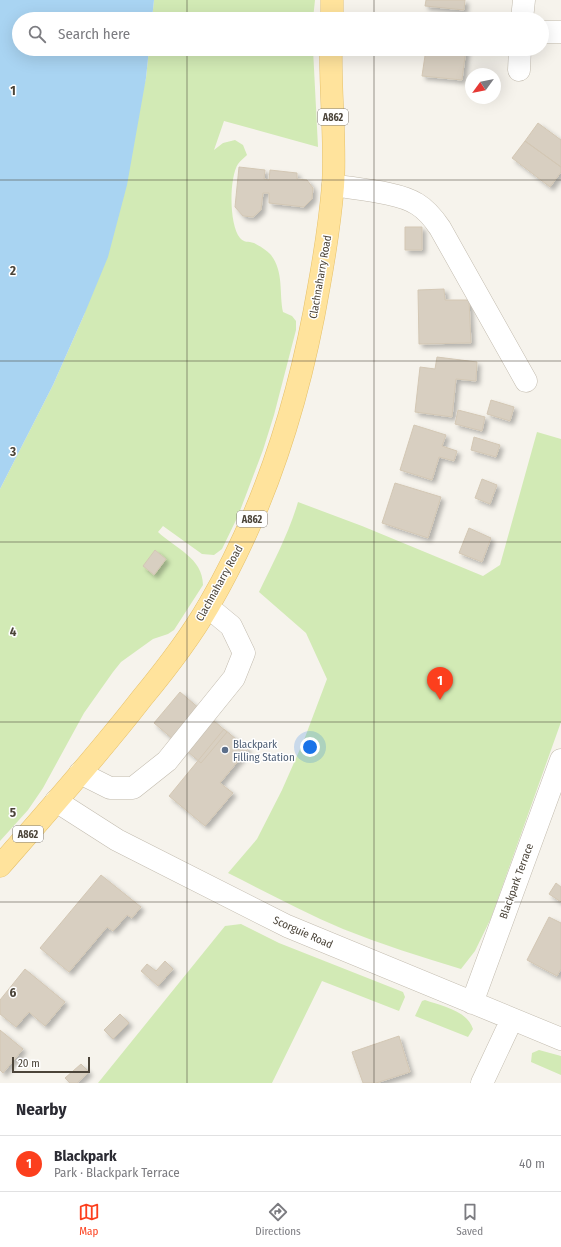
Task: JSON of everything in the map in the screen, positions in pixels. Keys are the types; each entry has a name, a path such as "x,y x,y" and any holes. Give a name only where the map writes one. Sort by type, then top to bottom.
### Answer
{"main road":[{"path":"332,0 332,12"},
{"name":"Clachnaharry Road","path":"56,801 120,726 159,677 208,607 236,556 267,482 292,408 306,355 326,246 333,185 334,132 331,56"},
{"name":"A862","path":"0,866 56,801"}],"street":[{"path":"523,12 524,0"},
{"path":"549,32 561,32"},
{"path":"333,185 399,196 417,203 431,214 526,381"},
{"path":"80,774 110,788 133,788 167,760 234,678 244,654 231,626 208,607"},
{"name":"Blackpark Terrace","path":"472,1003 561,760"},
{"name":"Scorguie Road","path":"56,801 117,840 287,926 561,1039"},
{"path":"482,1083 512,1019"}],"green space":[{"path":"154,0 315,0 314,12 153,12"},
{"path":"148,56 313,56 318,147 224,121 214,150 223,143 235,140 243,145 247,155 238,164 235,171 232,190 232,213 236,232 242,240 254,243 270,253 278,268 283,312 292,316 296,321 296,330 274,415 263,450 238,516 222,549 214,555 202,554 163,526 158,532 187,554 193,561 202,576 203,585 174,630 168,634 153,639 121,662 113,672 84,713 43,788 28,810 0,841 0,489 53,385 84,315 146,78"},
{"path":"537,432 561,439 561,722 491,918 475,951 461,969 401,950 343,929 299,909 228,873 257,839 282,790 304,740 327,679 306,633 259,592 285,536 298,502 362,526 483,576 500,565"},
{"path":"241,924 279,943 403,992 405,997 399,1011 322,981 272,1083 98,1083 225,926"},
{"path":"425,1000 446,1007 465,1017 473,1029 468,1037 415,1016 422,1001"},
{"path":"539,1050 561,1056 561,1075 531,1062 532,1053"}],"water":[{"path":"0,0 154,0 153,12 12,12 12,56 148,56 146,78 127,185 108,257 53,385 0,489"}],"building":[{"path":"426,0 465,0 464,10 425,6"},
{"path":"425,56 465,56 462,80 422,76"},
{"path":"538,123 561,140 561,167 525,141"},
{"path":"525,141 561,167 561,172 550,187 512,158"},
{"path":"239,167 265,170 264,179 269,180 270,170 297,173 297,179 307,180 313,188 312,199 304,207 269,203 269,193 263,193 261,210 253,217 243,216 235,207"},
{"path":"405,227 422,227 422,250 405,250"},
{"path":"444,289 445,300 469,300 471,343 419,344 418,290"},
{"path":"437,357 477,362 476,381 456,379 452,417 415,412 420,367 435,369"},
{"path":"491,400 514,407 510,421 487,414"},
{"path":"458,410 485,417 482,431 455,424"},
{"path":"414,425 446,435 442,446 457,451 454,461 439,457 432,480 400,470"},
{"path":"474,437 500,445 496,457 471,450"},
{"path":"482,479 497,485 490,504 475,498"},
{"path":"395,483 441,497 428,538 382,523"},
{"path":"469,528 491,538 482,562 459,553"},
{"path":"155,550 166,559 154,575 143,566"},
{"path":"180,692 227,732 201,763 154,723"},
{"path":"224,729 248,749 220,783 233,793 205,826 169,796"},
{"path":"101,875 141,907 132,918 127,915 113,931 107,927 69,972 40,948"},
{"path":"556,883 561,887 561,902 549,894"},
{"path":"549,917 561,923 561,969 557,976 527,960"},
{"path":"165,961 173,969 158,986 141,971 147,964 156,971"},
{"path":"25,969 65,1002 45,1026 29,1012 16,1027 0,1014 0,1000"},
{"path":"120,1014 129,1023 113,1039 104,1030"},
{"path":"0,1030 23,1049 3,1073 0,1070"},
{"path":"399,1036 410,1072 376,1083 363,1083 352,1052"},
{"path":"81,1064 89,1072 77,1083 70,1083 65,1078"}],"place":[{"name":"Blackpark","path":"440,700"},
{"name":"Blackpark Filling Station","path":"225,750"}]}
